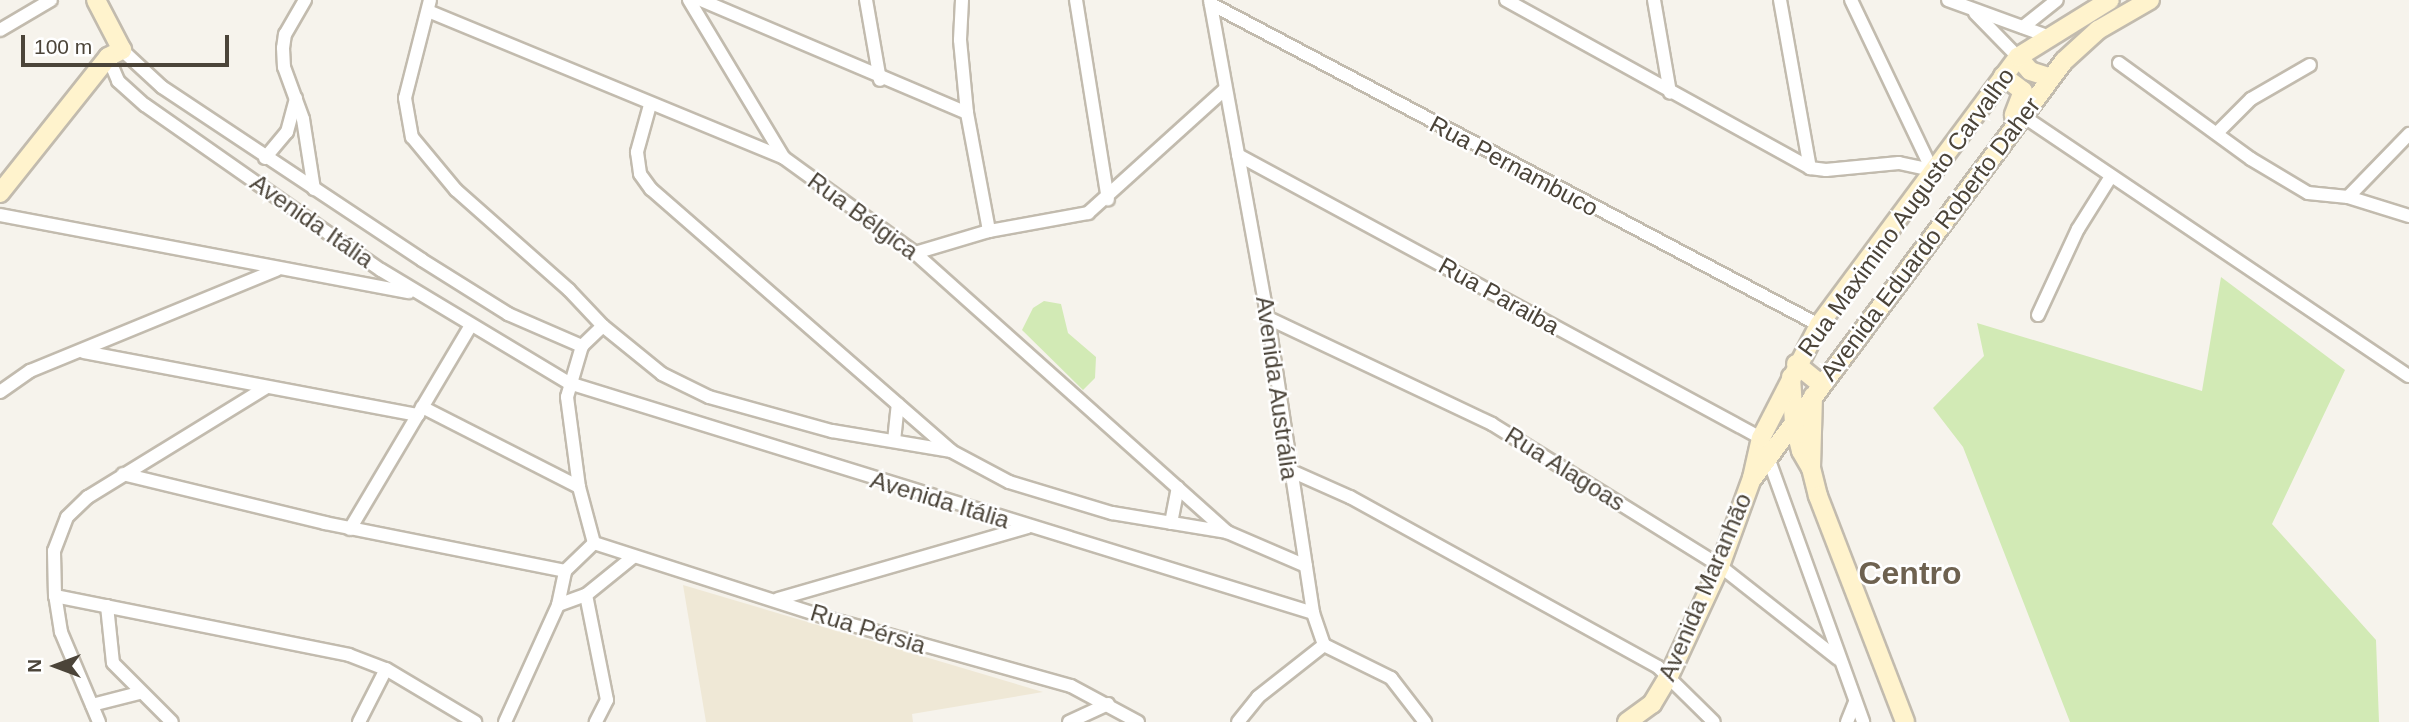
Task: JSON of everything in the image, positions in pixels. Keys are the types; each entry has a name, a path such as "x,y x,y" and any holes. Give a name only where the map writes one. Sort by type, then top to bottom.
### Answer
{"main road":[{"name":"Avenida Itália","path":"96,0 115,53"},
{"name":"Avenida Eduardo Roberto Daher","path":"1905,722 1828,525 1811,468 1817,390 2001,140 2023,116 2064,61 2098,30 2150,0"},
{"path":"2064,61 2058,43 2048,36 2105,1"},
{"name":"Rua Maximino Augusto Carvalho","path":"1761,438 1793,369 1819,325 2018,57 2048,36"},
{"path":"0,193 115,53"},
{"path":"2018,57 2030,71 2051,78"},
{"path":"2001,140 2023,91 2003,76"},
{"path":"1752,478 1770,460 1817,390 1793,369"},
{"path":"1793,369 1794,423 1801,451 1811,468"},
{"name":"Avenida Maranhão","path":"1627,722 1652,704 1669,676 1720,566 1752,478 1761,438"}],"street":[{"path":"0,30 51,0"},
{"path":"305,0 285,34 283,48 284,67 296,97 314,189"},
{"path":"690,0 784,158"},
{"path":"701,0 880,80 967,113"},
{"path":"866,0 880,80"},
{"path":"962,0 960,40 967,113 989,231"},
{"path":"1076,0 1108,199"},
{"path":"1506,0 1670,93 1810,167 1826,170 1899,163 1932,170"},
{"path":"1654,0 1670,93"},
{"path":"1780,0 1810,167"},
{"path":"1851,0 1932,170"},
{"path":"1948,0 2048,36"},
{"path":"2023,27 2057,0"},
{"name":"Avenida Austrália","path":"1210,2 1224,90 1268,318 1289,470 1313,613 1324,645"},
{"name":"Rua Pernambuco","path":"1210,2 1819,325"},
{"name":"Rua Bélgica","path":"429,6 650,105 784,158 915,253 1227,532"},
{"name":"Avenida Itália","path":"429,6 405,98 412,137 456,190 569,290 603,326 662,374 692,390 832,431 951,451"},
{"path":"1973,10 2018,57"},
{"name":"Avenida Itália","path":"115,53 265,158 508,314 582,346"},
{"name":"Avenida Itália","path":"115,53 118,81 145,105 418,294 569,383 1028,527 1172,566 1313,613"},
{"path":"2119,63 2217,133 2308,193 2348,197 2409,216"},
{"path":"2217,133 2251,99 2309,65"},
{"path":"915,253 989,231 1061,221 1088,213 1108,199 1224,90"},
{"path":"265,158 287,132 296,97"},
{"path":"650,105 637,152 640,174 651,189 951,451 1009,482 1112,513 1227,532 1306,566"},
{"path":"2023,116 2110,178 2409,376"},
{"path":"2348,197 2409,134"},
{"name":"Rua Paraiba","path":"1238,155 1761,438"},
{"path":"2038,315 2055,273 2110,178"},
{"path":"0,215 276,270 418,294"},
{"path":"0,392 30,371 84,352 276,270"},
{"name":"Rua Alagoas","path":"1268,318 1492,424 1720,566 1838,659"},
{"path":"350,529 471,325"},
{"path":"505,722 558,605 565,571 594,543 579,487 570,432 569,383 582,346 603,326"},
{"path":"84,352 265,388 420,411 579,487"},
{"path":"99,722 61,632 55,596 54,551 67,517 88,496 265,388"},
{"path":"894,440 898,404"},
{"path":"1761,438 1838,659 1863,722"},
{"path":"1289,470 1350,497 1669,676 1714,722"},
{"path":"123,474 350,529 565,571"},
{"path":"1171,523 1178,488"},
{"path":"778,599 1028,527"},
{"name":"Rua Pérsia","path":"594,543 778,599 871,631 1071,686 1138,722"},
{"path":"558,605 586,595 633,557"},
{"path":"586,595 607,700 596,722"},
{"path":"55,596 349,655 386,669 475,722"},
{"path":"107,606 113,663 139,693 172,722"},
{"path":"1238,722 1258,697 1324,645 1391,678 1425,722"},
{"path":"359,722 386,669"},
{"path":"92,705 139,693"},
{"path":"1847,722 1855,702"},
{"path":"1069,722 1108,704"}],"shaded area":[{"path":"683,585 1043,692 912,714 913,722 706,722"}],"green space":[{"path":"2221,277 2345,370 2272,524 2376,640 2379,722 2070,722 1963,447 1933,408 1984,356 1977,323 2202,391"},
{"path":"1044,301 1061,304 1068,333 1096,357 1095,378 1083,390 1022,330 1033,308"}],"district":[{"name":"Centro","path":"1910,573"}]}
